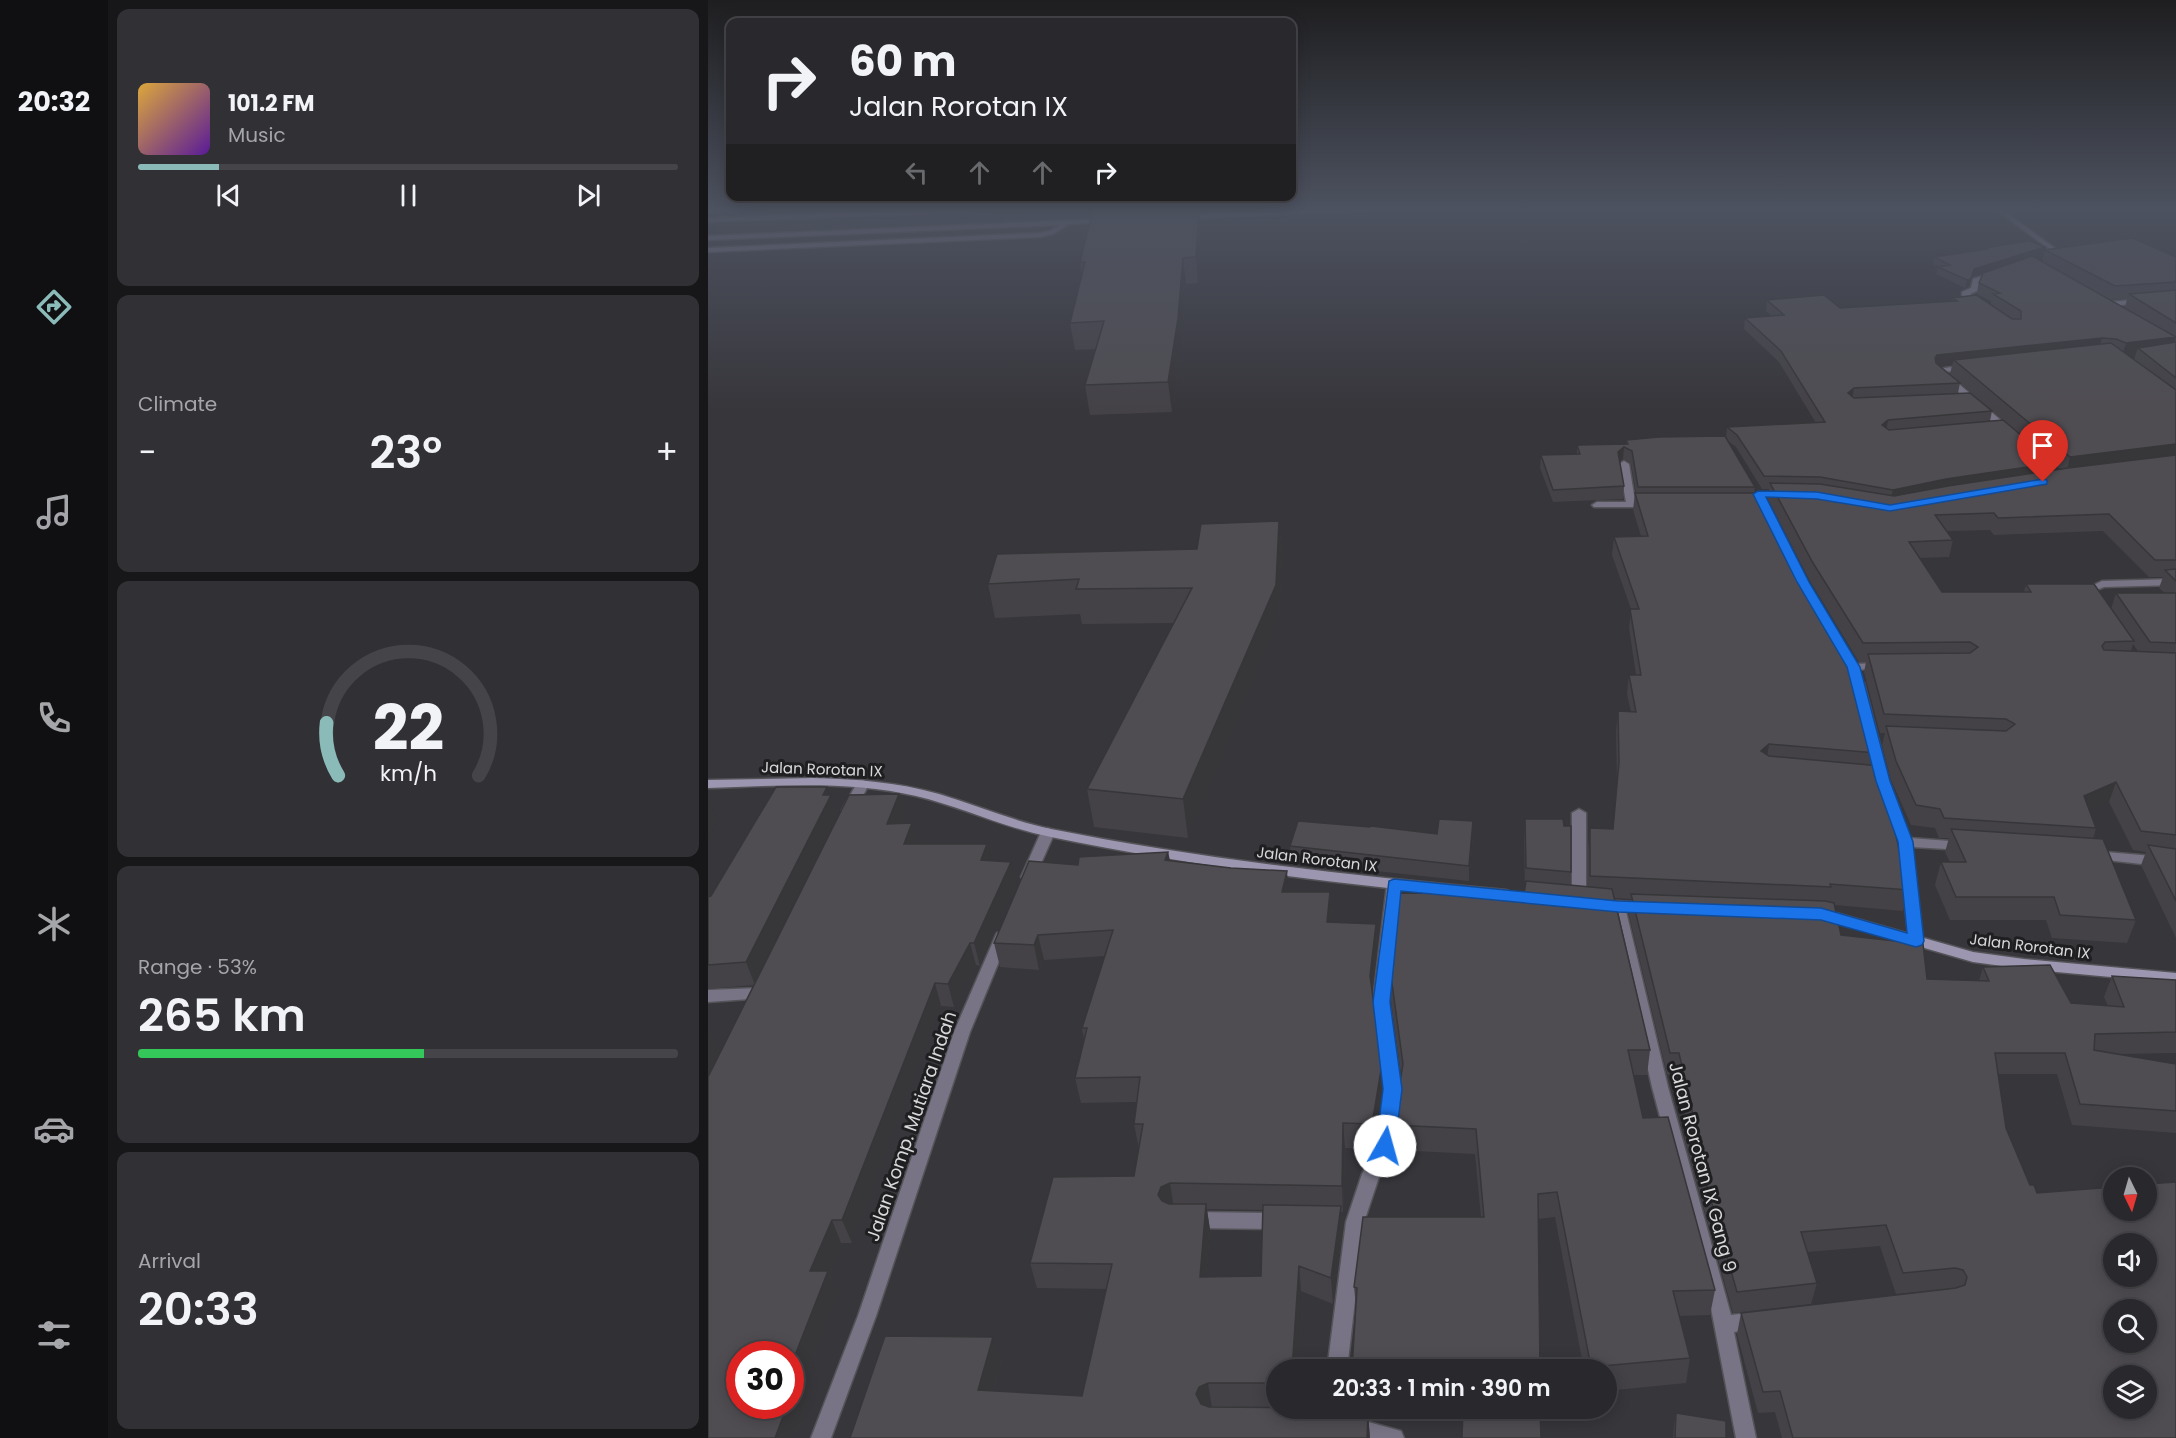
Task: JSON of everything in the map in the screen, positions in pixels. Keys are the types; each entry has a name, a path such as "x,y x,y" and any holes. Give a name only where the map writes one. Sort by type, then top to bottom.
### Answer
{"street":[{"path":"1989,276 1976,281 1974,289 1965,294 1990,311"},
{"path":"2099,298 2119,309"},
{"path":"2110,303 2154,301"},
{"path":"1976,366 1938,371 2012,435"},
{"path":"1958,399 1970,399"},
{"path":"1991,428 2003,427"},
{"path":"1624,464 1631,504"},
{"path":"1597,505 1664,504"},
{"path":"2100,609 2088,590 2102,584 2176,582"},
{"path":"1897,666 1851,662 1879,739 1877,780 1905,842 1916,941"},
{"name":"Jalan Rorotan IX","path":"708,784 863,784 936,798 1048,832 1225,863 1394,885 1523,897"},
{"path":"841,826 863,784"},
{"path":"1579,813 1574,901 1618,907 1663,908"},
{"path":"1022,890 1048,832"},
{"path":"1905,842 1972,846"},
{"path":"2085,854 2176,863"},
{"path":"1338,1359 1355,1222 1371,1174 1385,1146 1393,1089 1381,1002 1394,885"},
{"name":"Jalan Rorotan IX Gang 9","path":"1618,907 1660,1087 1723,1325 1746,1438"},
{"name":"Jalan Rorotan IX","path":"1809,914 1842,918 1973,957 2176,978"},
{"name":"Jalan Komp. Mutiara Indah","path":"821,1438 871,1305 962,1032 1008,922"},
{"path":"708,996 762,988 749,1015"},
{"path":"1174,1219 1298,1221"},
{"path":"1332,1222 1355,1222"},
{"path":"1723,1325 1771,1320"},
{"path":"1330,1421 1394,1438"}],"building":[{"path":"1082,276 1181,276 1178,318 1168,382 1085,385 1104,321 1070,323"},
{"path":"1958,276 1972,276 1967,280"},
{"path":"1982,276 2068,276 2176,337 2126,343 2116,339 2102,338 1937,355 1936,363 1960,383 1854,388 1848,393 1854,398 1970,393 1992,411 1888,420 1882,425 1889,430 2003,420 2054,463 1946,479 1893,490 1820,477 1764,476 1737,435 1727,427 1825,422 1781,351 1745,318 1784,315 1767,300 1824,295 1840,308 1957,301 1952,298 1976,295 2012,319 2021,319 2021,311 1993,294 2000,293 1979,283"},
{"path":"2096,276 2176,276 2176,282 2115,286"},
{"path":"2176,290 2176,323 2129,294"},
{"path":"2176,342 2176,378 2138,348"},
{"path":"2111,343 2176,390 2176,444 2070,457 1954,360"},
{"path":"1725,436 1755,487 1638,487 1632,451 1624,447 1618,452 1624,486 1553,490 1541,455 1580,454 1577,445 1628,444 1626,440 1659,437"},
{"path":"2176,455 2176,560 2155,560 2109,514 1998,518 1994,513 1935,515 1953,540 1909,542 1942,592 2031,592 2026,584 2094,584 2134,641 2105,642 2102,646 2104,650 2176,653 2176,835 2141,831 2116,782 2084,796 2096,828 1944,818 1940,809 1916,805 1896,761 1886,726 2006,731 2015,724 2006,719 1884,714 1868,654 1970,653 1978,647 1970,642 1863,643 1813,563 1770,483 1820,484 1894,496 2068,468"},
{"path":"1635,493 1761,493 1799,565 1850,649 1876,753 1769,744 1761,751 1769,756 1881,766 1894,802 1889,801 1902,864 1906,864 1909,890 1830,884 1831,887 1590,876 1590,828 1613,829 1619,762 1618,711 1636,712 1629,675 1641,675 1630,609 1639,609 1614,537 1648,536"},
{"path":"1279,521 1276,585 1183,799 1087,789 1192,588 1076,589 1079,579 988,584 997,554 1197,549 1201,524"},
{"path":"2176,569 2176,581 2165,570"},
{"path":"2116,593 2176,593 2176,643 2150,642"},
{"path":"776,787 827,787 823,795 831,795 746,962 708,965 708,897 711,896"},
{"path":"899,794 887,824 912,823 904,844 987,844 981,860 1011,862 974,943 970,943 948,984 935,983 842,1220 832,1220 810,1271 828,1271 801,1341 726,1341 726,1419 782,1419 775,1438 708,1438 708,1077 849,795"},
{"path":"1439,819 1473,821 1469,866 1290,846 1298,821 1371,826 1437,834"},
{"path":"1525,819 1563,819 1564,826 1571,826 1571,872 1526,868"},
{"path":"1951,829 2103,839 2136,920 2060,915 2054,897 1956,897 1941,862 1966,862"},
{"path":"2148,845 2176,849 2176,901"},
{"path":"1168,852 1165,860 1231,868 1287,871 1282,892 1330,892 1327,922 1376,924 1370,976 1382,1064 1372,1124 1343,1123 1342,1186 1170,1183 1161,1187 1158,1195 1162,1201 1169,1204 1206,1204 1200,1277 1261,1276 1263,1205 1341,1206 1331,1278 1299,1266 1293,1359 1266,1359 1266,1383 1208,1383 1199,1387 1196,1394 1201,1404 1209,1407 1266,1407 1266,1419 1368,1419 1367,1438 850,1438 885,1336 993,1337 978,1390 1082,1396 1112,1264 1030,1263 1053,1177 1134,1176 1143,1124 1134,1124 1140,1077 1075,1078 1087,1028 1082,1028 1113,930 1038,935 1034,945 994,943 1029,861 1078,865 1079,857"},
{"path":"1526,881 1612,889 1650,1050 1628,1050 1643,1118 1668,1117 1715,1290 1673,1291 1690,1358 1617,1365 1617,1359 1589,1359 1557,1192 1538,1194 1540,1359 1353,1359 1357,1288 1354,1287 1363,1217 1484,1217 1476,1129 1393,1125 1403,1064 1391,976 1399,893 1524,894"},
{"path":"1631,894 1834,903 1841,935 1923,944 1927,979 1989,981 1983,967 2050,965 2071,1003 2124,1007 2112,976 2176,980 2176,1032 2095,1034 2094,1050 2176,1064 2176,1111 2080,1104 2065,1053 1995,1053 2006,1128 2030,1185 2034,1185 2037,1193 2103,1188 2103,1221 2157,1221 2157,1183 2176,1182 2176,1438 1793,1438 1780,1391 1763,1392 1741,1313 1956,1288 1965,1285 1967,1277 1963,1270 1955,1268 1903,1273 1886,1225 1801,1232 1817,1283 1737,1292 1688,1119 1694,1119 1679,1053 1670,1053"},
{"path":"1676,1413 1726,1421 1726,1438 1675,1438"},
{"path":"1463,1419 1540,1419 1541,1438 1462,1438"}],"route":[{"path":"1385,1146 1393,1089 1381,1002 1394,885 1618,907 1821,914 1842,918 1916,941 1905,842 1883,781 1854,667 1803,582 1758,494 1817,495 1890,508 2043,482"}]}
